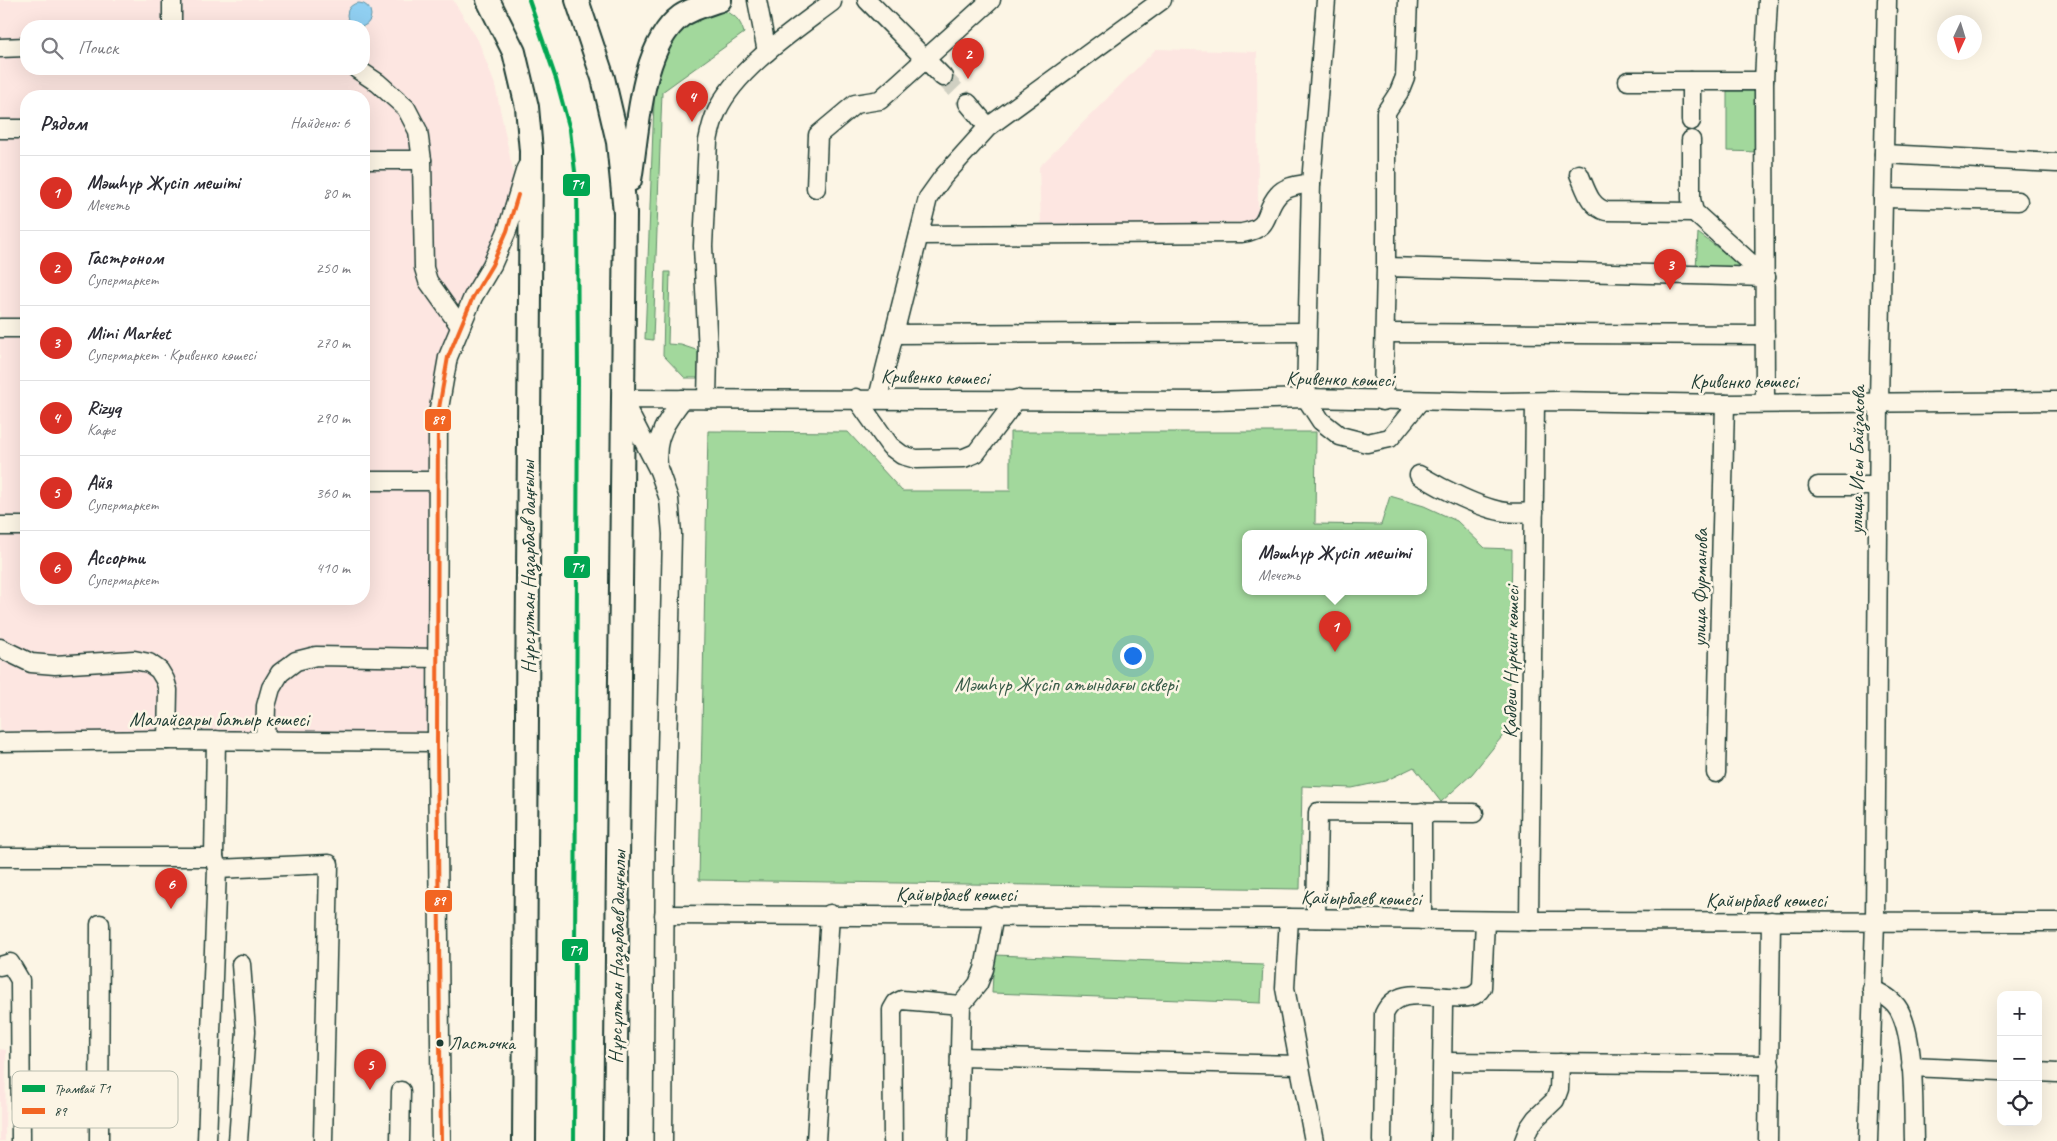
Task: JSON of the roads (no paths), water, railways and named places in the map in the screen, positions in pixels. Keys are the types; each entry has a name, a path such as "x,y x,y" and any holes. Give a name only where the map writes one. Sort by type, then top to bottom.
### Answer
{"main road":[{"name":"Нұрсұлтан Назарбаев даңғылы","path":"488,0 514,52 528,107 531,151 524,1141"},
{"name":"Нұрсұлтан Назарбаев даңғылы","path":"577,0 603,78 616,133 625,213 615,1141"},
{"path":"625,213 647,69 656,47 667,28 682,15 720,0"}],"street":[{"path":"172,0 172,20"},
{"path":"757,0 767,52"},
{"path":"866,0 943,77"},
{"path":"816,188 818,135 855,104 880,100 991,0"},
{"path":"878,398 928,198 943,177 988,127 1162,0"},
{"path":"1326,0 1311,183 1306,398 1321,421 1340,436 1367,443 1390,438 1420,401"},
{"path":"1383,401 1386,333 1386,112 1399,92 1405,77 1408,0"},
{"path":"1765,403 1764,81 1768,0"},
{"name":"улица Исы Байзакова","path":"1868,1141 1875,921 1879,401 1887,0"},
{"path":"707,399 708,353 703,246 708,141 717,111 726,95 767,52 832,2"},
{"path":"0,48 20,47"},
{"path":"366,75 406,108 418,131 422,160 424,268 428,282 460,326"},
{"path":"1628,81 1764,81"},
{"path":"1690,81 1691,121"},
{"path":"968,103 988,127"},
{"path":"0,129 20,129"},
{"path":"1691,140 1691,199 1694,212 1766,276"},
{"path":"440,1141 438,414 448,357 460,326 507,232 531,151"},
{"path":"1884,154 2057,163"},
{"path":"370,160 422,160"},
{"path":"1580,174 1591,201 1597,209 1606,212 1694,212"},
{"path":"919,235 1242,233 1254,231 1262,226 1278,194 1290,187 1311,183"},
{"path":"1883,198 2018,201"},
{"path":"1386,267 1766,276"},
{"path":"0,328 20,328"},
{"path":"894,334 1307,332"},
{"path":"1386,333 1765,336"},
{"path":"856,398 890,446 902,455 916,459 964,458 976,453 1017,400"},
{"name":"Кривенко көшесі","path":"622,399 878,398 1213,401 1306,398 1383,401 1725,404 1879,401 2057,401"},
{"path":"622,399 659,471 669,499 672,534 664,914 663,1141"},
{"path":"659,471 658,444 662,429 683,399"},
{"name":"Қабдеш Нұркин көшесі","path":"1529,922 1535,402"},
{"name":"улица Фурманова","path":"1716,773 1725,404"},
{"path":"1419,475 1495,510 1508,513 1534,512"},
{"path":"370,481 438,481"},
{"path":"1818,486 1878,486"},
{"path":"0,526 20,526"},
{"path":"0,648 31,663 55,665 134,660 149,663 159,670 168,690 167,740"},
{"path":"266,741 266,706 271,688 280,673 296,661 316,656 438,658"},
{"name":"Малайсары батыр көшесі","path":"0,742 167,740 438,742"},
{"path":"207,1141 216,863 216,740"},
{"path":"1316,918 1318,812 1474,813"},
{"path":"1422,812 1422,920"},
{"path":"0,857 329,864 323,1141"},
{"name":"Қайырбаев көшесі","path":"664,914 994,915 1529,922 2057,922"},
{"path":"816,1141 830,914"},
{"path":"958,1141 962,1005 978,984 984,969 994,915"},
{"path":"1289,918 1286,988 1314,1141"},
{"path":"1382,1141 1384,1014 1388,1004 1396,998 1405,996 1447,998 1471,997 1478,994 1482,987 1485,921"},
{"path":"1768,1141 1771,921"},
{"path":"99,1071 100,924"},
{"path":"0,966 10,964 20,980 21,1071"},
{"path":"238,1141 246,1031 241,964"},
{"path":"1872,989 1890,998 1901,1013 1907,1034 1911,1067 1914,1141"},
{"path":"1441,1141 1443,1004 1447,998"},
{"path":"893,1141 892,1010 896,1003 902,1000 962,1005"},
{"path":"960,1057 1299,1065"},
{"path":"1442,1062 1770,1065"},
{"path":"1524,1141 1528,1128 1555,1100 1559,1089 1560,1063"},
{"path":"1911,1067 1997,1071"},
{"path":"2042,1072 2057,1073"},
{"path":"400,1141 401,1091"},
{"path":"21,1128 21,1141"},
{"path":"99,1128 99,1141"}],"water":[{"path":"354,4 364,4 370,10 370,20 348,20 348,10"}],"tunnel":[{"path":"943,77 968,103"}],"tram line":[{"name":"T1","path":"529,0 556,79 570,130 577,188 578,381 574,1141"}],"place":[{"name":"Гастроном","path":"968,79"},
{"name":"Rizyq","path":"692,122"},
{"name":"Mini Market","path":"1670,290"},
{"name":"Мәшһүр Жүсіп мешіті","path":"1335,652"},
{"name":"Ассорти","path":"171,909"},
{"name":"Ласточка","path":"440,1043"},
{"name":"Айя","path":"370,1090"}],"park label":[{"name":"Мәшһүр Жүсіп атындағы сквері","path":"1066,684"}]}
